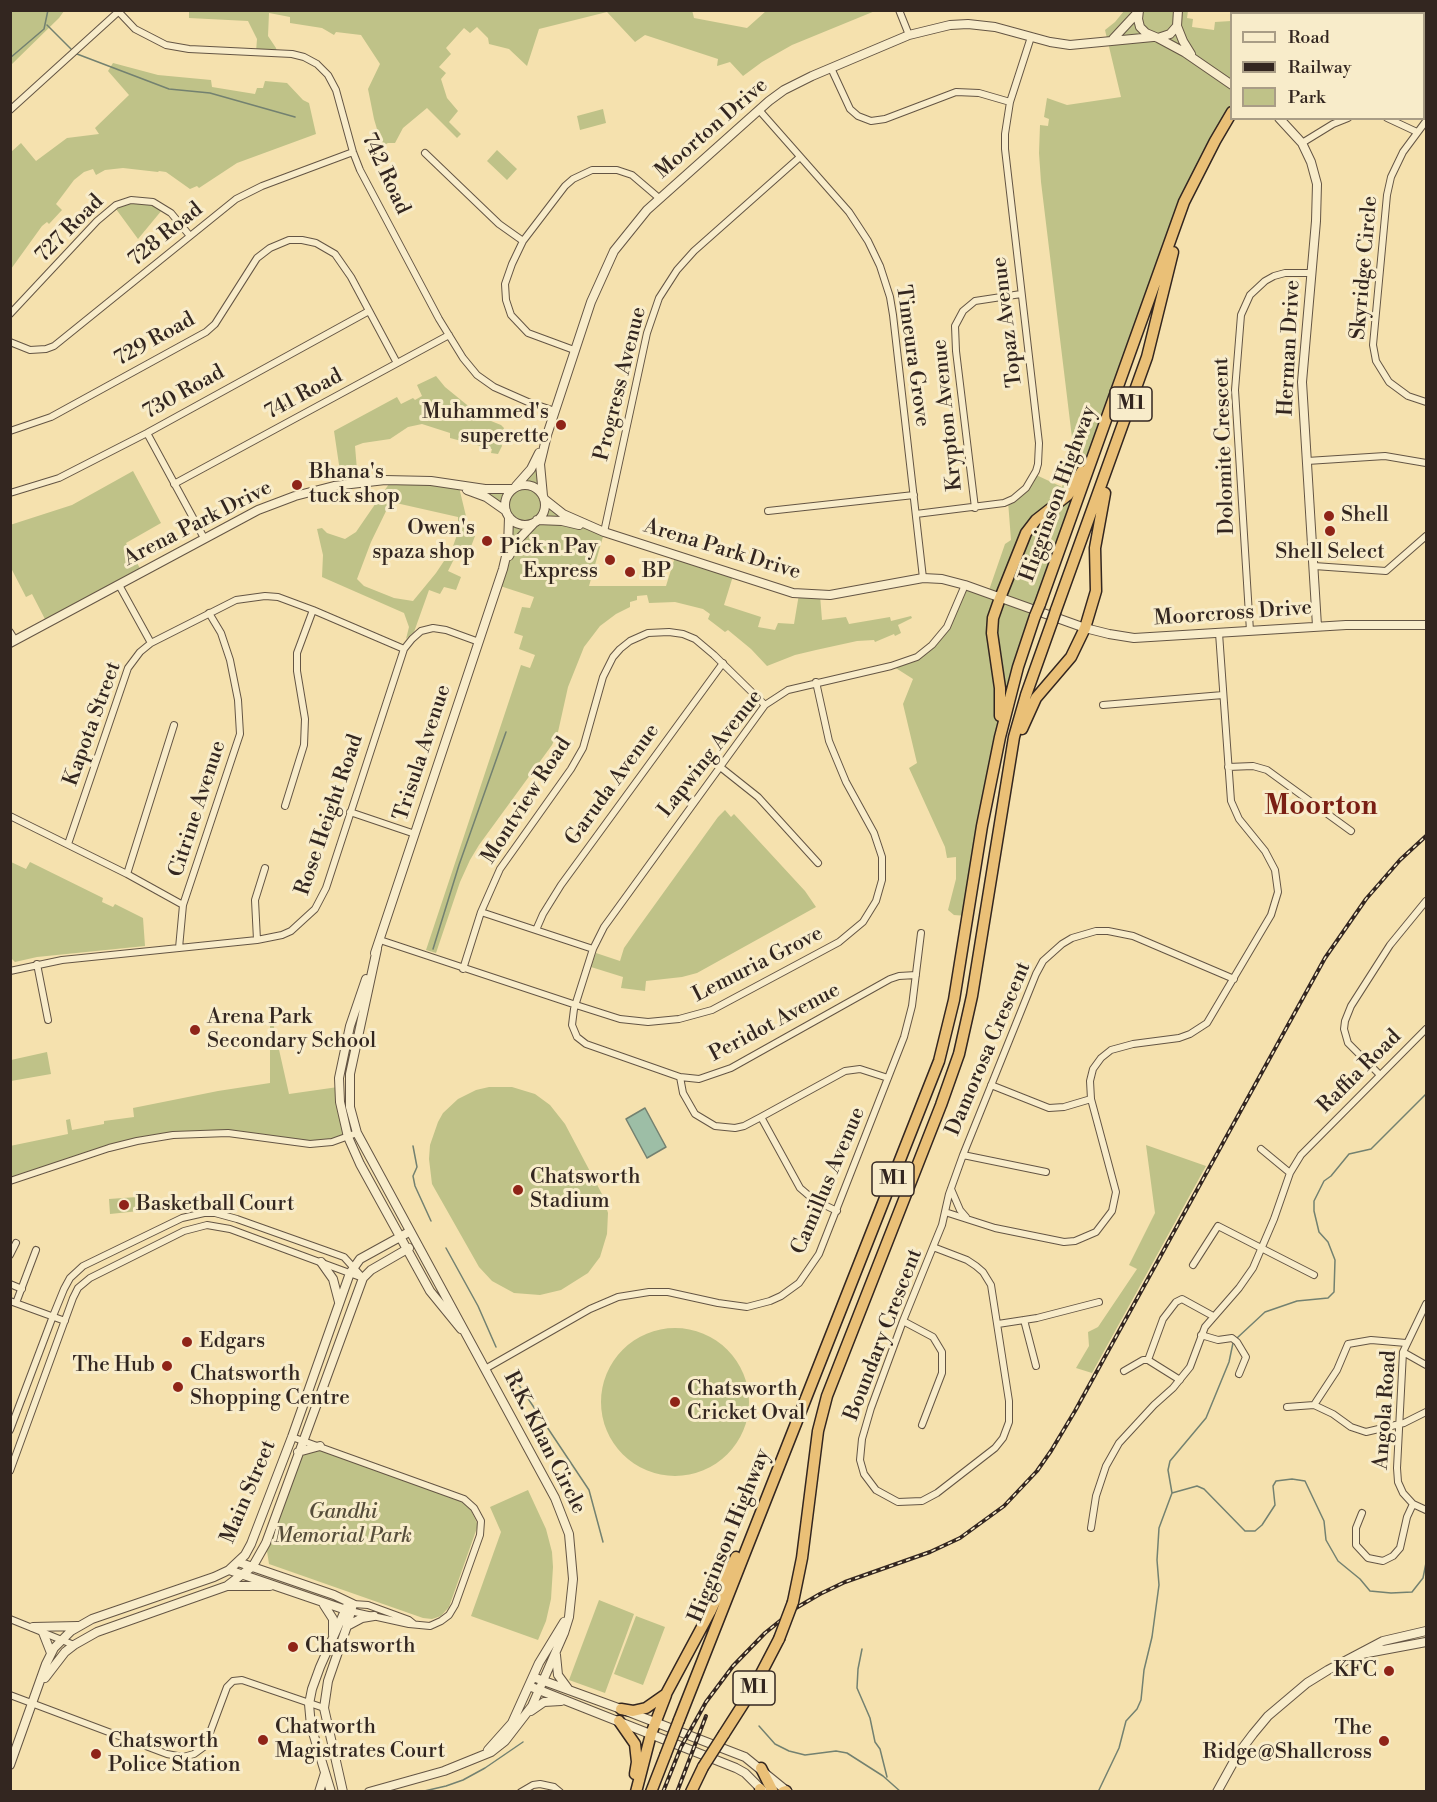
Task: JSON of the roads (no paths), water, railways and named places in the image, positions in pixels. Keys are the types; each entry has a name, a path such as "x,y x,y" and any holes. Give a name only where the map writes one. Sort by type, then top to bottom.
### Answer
{"highway":[{"name":"M1","path":"1190,194 1203,163 1230,116"},
{"name":"Higginson Highway","path":"651,1791 939,1061 954,1000 982,826 1008,703 1043,614 1106,423 1178,220 1190,194"},
{"name":"Higginson Highway","path":"1043,614 1056,610 1122,429 1147,357 1169,266 1190,194"},
{"path":"982,826 1000,714 1000,687 992,633 993,618 1026,533 1036,520 1068,495 1106,423"},
{"path":"1001,812 1013,760 1028,715 1040,693 1074,652 1085,628 1096,591 1095,548 1099,519 1122,429"},
{"name":"Higginson Highway","path":"693,1789 703,1767 754,1687 779,1639 793,1602 802,1558 818,1431 827,1396 941,1106 962,1045 1001,812 1043,614"},
{"path":"633,1791 666,1694 710,1612 775,1475"},
{"path":"621,1709 646,1708 666,1694"},
{"path":"619,1721 631,1736 636,1751 637,1762 633,1791"},
{"path":"761,1768 773,1791"}],"street":[{"path":"899,10 909,35"},
{"path":"1178,10 1178,23 1183,41 1193,58"},
{"path":"1156,37 1170,34 1186,10"},
{"path":"10,110 117,11"},
{"name":"742 Road","path":"117,11 135,29 166,45 189,49 292,54 317,64 328,75 336,90 352,152 449,335 471,368 494,387 555,411"},
{"path":"1139,11 1140,27 1146,33 1193,58 1230,84"},
{"path":"1112,40 1139,11"},
{"name":"Moorton Drive","path":"543,497 540,464 547,435 574,350 599,283 614,251 641,216 659,198 784,90 909,35 939,27 968,24 995,27 1070,45 1091,45 1112,40 1156,37"},
{"name":"Topaz Avenue","path":"916,514 1004,503 1013,499 1031,481 1038,464 1039,443 1005,149 1010,102 1031,37"},
{"path":"831,68 850,109 858,116 871,121 885,119 956,92 979,93 1010,102"},
{"name":"Timeura Grove","path":"759,110 849,212 868,241 880,266 893,315 923,578"},
{"name":"Herman Drive","path":"1282,120 1302,142 1317,184 1302,382 1317,626"},
{"path":"1302,142 1343,120"},
{"path":"1391,120 1417,132"},
{"name":"Skyridge Circle","path":"1426,121 1396,165 1387,195 1373,345 1376,361 1389,382 1408,396 1426,402"},
{"name":"728 Road","path":"10,342 30,350 54,346 244,194 352,152"},
{"path":"425,153 499,224 523,241"},
{"name":"Progress Avenue","path":"601,531 644,344 659,298 677,270 694,252 800,157"},
{"path":"574,350 528,333 515,320 508,307 505,292 508,274 523,241 565,186 573,179 592,170 609,169 633,175 659,198"},
{"name":"727 Road","path":"10,314 97,220 124,201 139,200 158,205 171,213 190,236"},
{"name":"729 Road","path":"10,431 51,417 206,332 219,317 257,258 280,243 302,240 316,243 329,250 341,261 397,363"},
{"name":"Dolomite Crescent","path":"1250,631 1235,390 1241,315 1250,295 1265,281 1285,273 1312,273"},
{"name":"Krypton Avenue","path":"975,508 955,326 963,311 975,301 1021,294"},
{"name":"730 Road","path":"10,493 58,478 147,433 369,312"},
{"name":"741 Road","path":"174,484 449,335"},
{"path":"147,433 204,538"},
{"name":"Moorton Drive","path":"514,488 535,462 547,435"},
{"path":"1307,461 1384,456 1426,463"},
{"name":"Arena Park Drive","path":"13,642 204,538 278,502 333,486 385,480 431,481 485,489 514,488 527,484 533,486 563,514 601,531"},
{"name":"Arena Park Drive","path":"452,484 486,497 519,524 527,525 536,521 562,521 601,531 794,593 838,594 923,578 942,579 965,585 1043,614"},
{"path":"507,514 505,500 514,488"},
{"path":"768,511 914,495"},
{"path":"536,521 544,511 543,497"},
{"name":"Trisula Avenue","path":"348,1137 339,1091 341,1062 350,1026 503,569 508,548 507,514"},
{"name":"Trisula Avenue","path":"503,569 517,541 536,521"},
{"path":"1314,566 1386,571 1426,536"},
{"path":"119,585 151,643"},
{"name":"Lapwing Avenue","path":"576,1005 593,949 613,913 765,705 788,690 891,666 917,657 932,645 947,627 965,585"},
{"name":"Kapota Street","path":"68,844 124,676 134,659 151,643 236,600 254,596 278,597 404,649"},
{"path":"285,806 304,745 305,719 297,660 299,646 313,610"},
{"name":"Citrine Avenue","path":"179,948 183,905 240,734 239,709 230,660 221,633 209,613"},
{"name":"Moorcross Drive","path":"1043,614 1085,628 1134,638 1317,626 1426,625"},
{"path":"404,649 421,631 434,628 479,642"},
{"name":"Montview Road","path":"463,969 492,884 506,859 579,757 587,740 603,677 613,657 620,649 636,637 658,631 694,639 723,663 765,705"},
{"path":"10,632 13,642"},
{"path":"945,1212 995,1228 1064,1242 1075,1241 1096,1232 1112,1211 1116,1192 1091,1099 1090,1078 1093,1069 1101,1058 1118,1048 1179,1038 1207,1023 1271,915 1278,892 1275,870 1270,858 1234,810 1231,801 1219,633"},
{"name":"Rose Height Road","path":"11,971 37,964 256,940 291,931 315,909 326,888 404,649"},
{"name":"Garuda Avenue","path":"536,930 552,897 723,663"},
{"name":"Lemuria Grove","path":"380,940 620,1019 637,1021 664,1021 697,1015 725,1005 839,942 863,922 871,912 880,891 882,857 874,833 846,782 829,741 816,682"},
{"path":"1103,705 1223,695"},
{"path":"127,874 174,725"},
{"path":"719,766 758,797 818,863"},
{"path":"1228,767 1253,766 1267,770 1351,831"},
{"path":"350,812 415,834"},
{"path":"10,816 127,874 183,905"},
{"path":"256,940 255,900 265,868"},
{"path":"1380,1075 1348,1043 1344,1029 1345,1020 1351,1006 1390,945 1426,902"},
{"path":"481,912 593,949"},
{"name":"Damorosa Crescent","path":"933,1246 951,1188 991,1085 1036,974 1052,951 1072,938 1096,931 1120,933 1133,936 1234,980"},
{"name":"Camillus Avenue","path":"485,1369 590,1309 618,1297 657,1291 747,1307 770,1301 791,1290 806,1276 819,1254 837,1211 908,1023 921,933"},
{"name":"Trisula Avenue","path":"357,1134 350,1107 350,1074 377,949"},
{"path":"37,964 48,1020"},
{"name":"Peridot Avenue","path":"576,1005 572,1025 582,1042 680,1077 699,1079 721,1073 890,979 916,975"},
{"name":"Raffia Road","path":"1091,1528 1096,1496 1106,1466 1119,1443 1180,1380 1194,1361 1201,1335 1213,1316 1248,1275 1274,1220 1290,1173 1301,1155 1426,1029"},
{"path":"680,1077 683,1093 695,1114 715,1126 735,1128 744,1126 844,1071 860,1069 888,1078"},
{"path":"991,1085 1050,1108 1064,1107 1091,1099"},
{"path":"761,1117 800,1188 814,1200 837,1211"},
{"path":"10,1181 109,1148 173,1135 228,1133 310,1144 332,1142 357,1134"},
{"name":"R.K. Khan Circle","path":"357,1134 555,1498 567,1527 573,1562 567,1625 528,1714 498,1747 480,1757 444,1771 369,1791"},
{"name":"R.K. Khan Circle","path":"348,1137 360,1164 430,1291 466,1334"},
{"path":"1261,1149 1290,1173"},
{"path":"963,1155 1046,1172"},
{"path":"951,1188 966,1218"},
{"path":"10,1430 63,1289 70,1278 83,1266 193,1215 214,1213 344,1257 360,1259"},
{"path":"10,1471 76,1293 86,1281 195,1227 214,1225 230,1229 321,1262 352,1270 363,1278 371,1270 416,1244"},
{"path":"1193,1265 1214,1231 1220,1227 1314,1275"},
{"name":"Main Street","path":"10,1765 51,1653 62,1640 78,1626 92,1619 214,1577 229,1570 238,1562 251,1544 352,1270 360,1259 409,1232"},
{"path":"10,1255 16,1243"},
{"name":"Boundary Crescent","path":"933,1246 967,1260 983,1272 994,1295 1010,1409 1007,1431 995,1448 937,1493 922,1501 906,1503 890,1499 876,1490 864,1474 860,1452 871,1408 903,1321 933,1246"},
{"path":"36,1250 22,1289 13,1302 65,1321"},
{"path":"344,1257 352,1270"},
{"path":"321,1262 333,1279 340,1304"},
{"name":"Main Street","path":"40,1684 58,1660 74,1645 114,1625 227,1586 253,1566 266,1543 363,1278"},
{"path":"10,1284 22,1289"},
{"path":"1148,1360 1158,1328 1169,1310 1179,1300 1187,1300 1213,1316"},
{"path":"998,1324 1099,1302"},
{"name":"Angola Road","path":"1413,1504 1403,1493 1398,1482 1403,1352 1426,1304"},
{"path":"1024,1320 1036,1366"},
{"path":"903,1321 933,1336 942,1352 942,1373 922,1425"},
{"path":"1201,1335 1218,1340 1232,1338 1238,1342 1246,1357 1239,1374"},
{"path":"1314,1405 1337,1370 1348,1344 1371,1340 1406,1343"},
{"path":"1403,1352 1426,1365"},
{"path":"1124,1371 1143,1360 1148,1360 1180,1380"},
{"path":"20,1405 33,1410"},
{"path":"1287,1407 1314,1405 1361,1431 1370,1432 1399,1424 1426,1412"},
{"path":"238,1562 253,1566 374,1616 414,1624 435,1624 449,1616 452,1611 480,1535 479,1515 470,1503 292,1437"},
{"path":"298,1452 320,1446"},
{"path":"1362,1513 1356,1528 1356,1545 1368,1558 1383,1561 1393,1556 1400,1548 1407,1517 1413,1504 1425,1510"},
{"path":"229,1570 323,1603 349,1607 368,1605 414,1624"},
{"path":"227,1586 281,1587"},
{"path":"323,1603 333,1619 333,1636"},
{"path":"343,1791 324,1708 328,1681 347,1626 349,1607"},
{"path":"331,1791 309,1717 309,1704 312,1689 333,1636 349,1607"},
{"name":"R.K. Khan Circle","path":"480,1757 508,1728 570,1610"},
{"path":"347,1626 362,1618 374,1616"},
{"path":"10,1618 74,1645"},
{"path":"33,1627 78,1626"},
{"path":"42,1630 51,1653"},
{"path":"1217,1791 1238,1754 1268,1716 1307,1683 1383,1641 1426,1631"},
{"path":"1358,1654 1426,1642"},
{"path":"556,1651 556,1669 569,1690"},
{"path":"10,1695 167,1754 183,1757 194,1754 205,1746 227,1687 233,1681 242,1680 324,1708"},
{"path":"531,1682 543,1682 569,1690 745,1757 786,1791"},
{"path":"531,1682 540,1690 736,1768 753,1779 762,1791"},
{"path":"528,1714 544,1702 555,1700 569,1702"},
{"path":"319,1791 325,1773"},
{"path":"521,1791 540,1784 560,1791"}],"waterway":[{"path":"10,58 44,29 48,10"},
{"path":"47,25 71,49"},
{"path":"77,54 169,89 210,93 295,117"},
{"path":"433,949 459,865 506,732"},
{"path":"1237,1338 1265,1312 1297,1301 1328,1298 1334,1292 1335,1260 1328,1242 1319,1232 1314,1201 1324,1181 1349,1154 1371,1149 1426,1094"},
{"path":"413,1146 417,1167 413,1176 415,1186 431,1221"},
{"path":"446,1248 478,1306 496,1347"},
{"path":"1098,1792 1119,1748 1126,1721 1137,1709 1141,1700 1159,1585 1157,1560 1159,1528 1172,1493 1168,1470 1170,1461 1206,1418 1229,1362 1233,1343"},
{"path":"517,1382 589,1490 603,1542"},
{"path":"1172,1493 1197,1486 1204,1489 1245,1531 1255,1531 1262,1525 1275,1505 1273,1486 1276,1481 1292,1479 1305,1481 1324,1521 1326,1540 1338,1561 1360,1579 1370,1591 1412,1592 1423,1578 1426,1563"},
{"path":"862,1649 857,1688 870,1718 875,1742 880,1749 887,1777"},
{"path":"759,1726 775,1744 789,1751 805,1755 836,1751 847,1753 883,1776 901,1792"},
{"path":"420,1792 463,1780 523,1742"}],"railway":[{"path":"663,1792 681,1747 706,1702 733,1666 765,1633 796,1608 820,1594 845,1582 930,1552 960,1538 1004,1506 1037,1471 1075,1411 1325,958 1366,899 1400,860 1426,836"},
{"path":"677,1792 706,1716"}],"place":[{"name":"Muhammed's superette","path":"561,425"},
{"name":"Bhana's tuck shop","path":"297,485"},
{"name":"Shell","path":"1329,516"},
{"name":"Shell Select","path":"1330,531"},
{"name":"Owen's spaza shop","path":"487,541"},
{"name":"Pick n Pay Express","path":"610,560"},
{"name":"BP","path":"630,572"},
{"name":"Arena Park Secondary School","path":"195,1030"},
{"name":"Chatsworth Stadium","path":"518,1190"},
{"name":"Basketball Court","path":"124,1205"},
{"name":"Edgars","path":"187,1342"},
{"name":"The Hub","path":"167,1366"},
{"name":"Chatsworth Shopping Centre","path":"178,1387"},
{"name":"Chatsworth Cricket Oval","path":"675,1402"},
{"name":"Chatsworth","path":"293,1647"},
{"name":"KFC","path":"1389,1671"},
{"name":"Chatworth Magistrates Court","path":"263,1740"},
{"name":"The Ridge@Shallcross","path":"1384,1741"},
{"name":"Chatsworth Police Station","path":"96,1754"}],"district":[{"name":"Moorton","path":"1321,808"}],"park label":[{"name":"Gandhi Memorial Park","path":"343,1525"}]}
